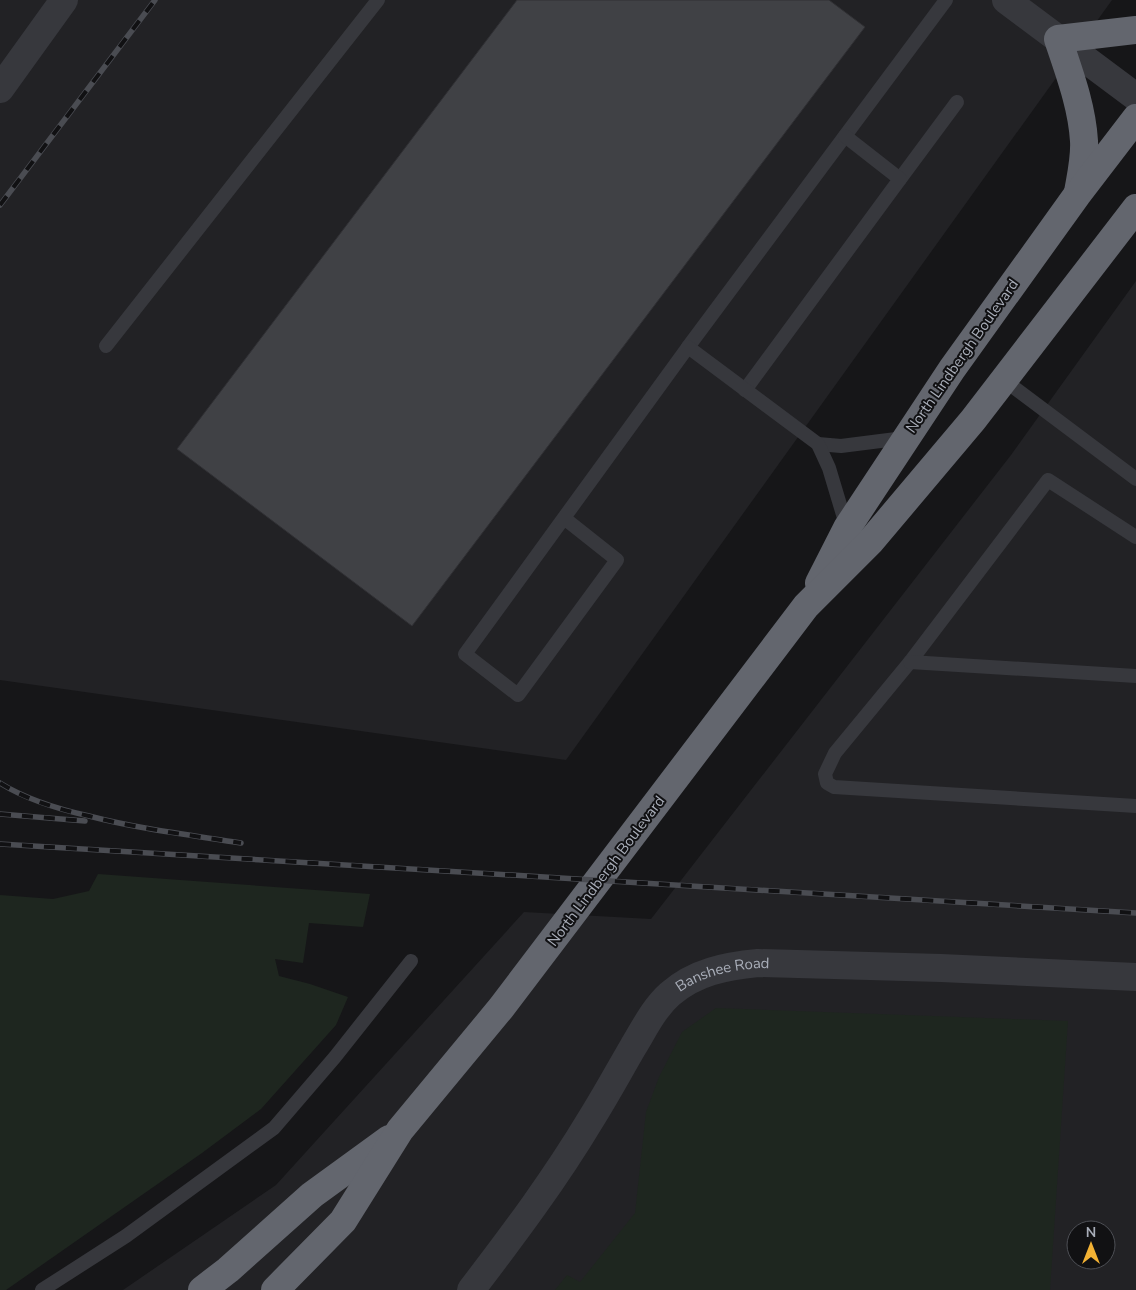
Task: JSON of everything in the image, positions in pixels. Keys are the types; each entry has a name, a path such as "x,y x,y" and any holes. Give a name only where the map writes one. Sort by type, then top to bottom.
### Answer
{"highway":[{"path":"1077,196 1083,167 1084,142 1079,104 1058,39 1136,30"},
{"name":"North Lindbergh Boulevard","path":"806,606 847,528 904,438 1077,196 1136,118"},
{"name":"North Lindbergh Boulevard","path":"275,1290 344,1221 400,1130 507,1000 806,606 871,541 1004,380 1136,208"},
{"name":"North Lindbergh Boulevard","path":"202,1290 228,1270 312,1195 400,1130"}],"street":[{"path":"0,89 64,0"},
{"path":"1006,0 1136,97"},
{"name":"Banshee Road","path":"471,1290 550,1184 592,1118 653,1014 669,995 685,983 706,972 731,966 758,963 941,968 1136,977"}],"lane":[{"path":"106,346 378,0"},
{"path":"564,518 617,560 518,695 465,654 688,347 946,0"},
{"path":"745,390 957,102"},
{"path":"845,136 900,179"},
{"path":"688,347 818,444 829,468 847,528"},
{"path":"1004,380 1136,479"},
{"path":"818,444 842,446 904,438"},
{"path":"1136,537 1048,480 910,662 835,753 826,774 827,783 834,787 1136,806"},
{"path":"910,662 1136,676"},
{"path":"42,1290 126,1236 274,1128 335,1057 411,961"}],"shaded area":[{"path":"0,0 1112,0 566,760 0,680"},
{"path":"1136,281 1136,1290 123,1290 276,1185 524,912 651,919 1011,455"},
{"path":"98,874 370,894 363,927 309,923 303,963 275,959 279,976 348,997 336,1025 261,1109 202,1153 6,1290 0,1290 0,895 53,899 89,891"},
{"path":"716,1008 1068,1021 1050,1290 555,1290 567,1275 580,1282 635,1213 646,1112 659,1077 682,1032"}],"building":[{"path":"517,0 829,0 865,27 412,626 177,449"}],"railway":[{"path":"0,205 155,0"},
{"path":"0,783 32,799 54,807 108,821 241,843"},
{"path":"0,814 85,821"},
{"path":"0,844 1136,913"}]}
